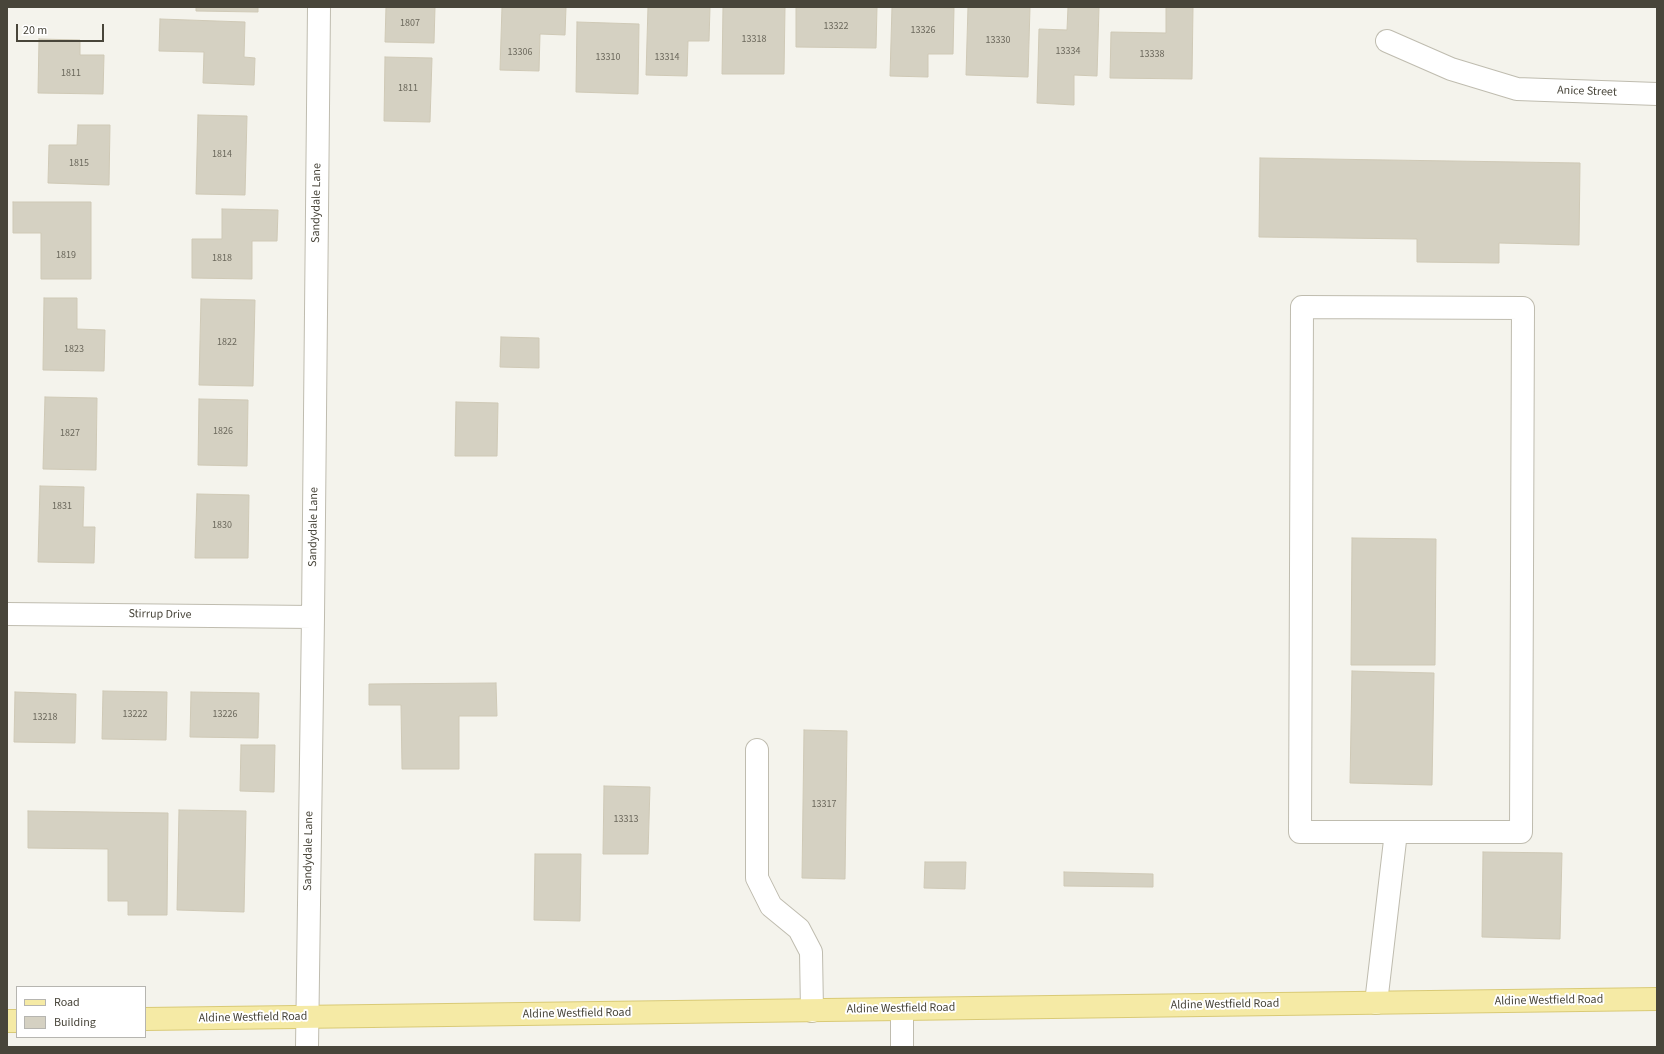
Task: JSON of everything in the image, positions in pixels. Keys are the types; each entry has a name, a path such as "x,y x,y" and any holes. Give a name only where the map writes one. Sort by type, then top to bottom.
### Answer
{"main road":[{"name":"Aldine Westfield Road","path":"146,1019 1657,999"}],"street":[{"name":"Sandydale Lane","path":"306,1047 313,617 319,7"},
{"name":"Anice Street","path":"1387,41 1450,69 1517,89 1657,94"},
{"path":"1302,307 1523,308 1521,832 1396,832 1300,832 1302,307"},
{"name":"Stirrup Drive","path":"7,614 313,617"},
{"path":"757,750 757,878 771,906 799,928 811,952 812,1011"},
{"path":"1376,1003 1396,832"},
{"path":"902,1010 902,1047"}],"building":[{"path":"196,7 258,7 258,12 196,11"},
{"path":"386,7 435,7 434,43 385,42"},
{"path":"502,7 566,7 565,35 540,34 539,71 500,70"},
{"path":"648,7 710,7 709,41 688,41 687,76 646,75"},
{"path":"723,7 785,7 784,74 722,74"},
{"path":"796,7 877,7 876,48 796,47"},
{"path":"892,7 954,8 953,54 928,54 928,77 890,76"},
{"path":"968,7 1030,7 1028,77 966,75"},
{"path":"1068,7 1099,7 1097,76 1074,75 1074,105 1037,103 1039,29 1067,30"},
{"path":"1166,7 1193,7 1192,79 1110,78 1111,32 1166,33"},
{"path":"160,19 245,22 244,57 255,58 254,85 203,83 204,52 159,51"},
{"path":"577,22 639,24 638,94 576,92"},
{"path":"39,39 80,40 80,55 104,55 103,94 38,93"},
{"path":"385,57 432,58 430,122 384,121"},
{"path":"198,115 247,116 245,195 196,194"},
{"path":"78,125 110,125 109,185 48,183 49,145 77,145"},
{"path":"1260,158 1580,163 1579,245 1499,243 1499,263 1417,262 1417,239 1259,237"},
{"path":"13,202 91,202 91,279 41,279 41,233 13,233"},
{"path":"222,209 278,210 277,241 252,241 252,279 192,278 192,239 222,239"},
{"path":"44,298 77,298 77,329 105,330 104,371 43,370"},
{"path":"201,299 255,300 253,386 199,385"},
{"path":"501,337 539,338 539,368 500,367"},
{"path":"45,397 97,398 96,470 43,469"},
{"path":"199,399 248,400 247,466 198,465"},
{"path":"456,402 498,403 497,456 455,456"},
{"path":"40,486 84,487 83,527 95,527 94,563 38,562"},
{"path":"197,494 249,495 248,558 195,558"},
{"path":"1352,538 1436,539 1435,665 1351,665"},
{"path":"1352,671 1434,673 1432,785 1350,783"},
{"path":"496,683 497,716 459,716 459,769 402,769 401,705 369,705 369,684"},
{"path":"103,691 167,692 166,740 102,739"},
{"path":"15,692 76,694 75,743 14,742"},
{"path":"191,692 259,693 258,738 190,737"},
{"path":"804,730 847,731 845,879 802,878"},
{"path":"241,745 275,745 274,792 240,791"},
{"path":"604,786 650,787 648,854 603,854"},
{"path":"179,810 246,811 244,912 177,910"},
{"path":"28,811 168,813 167,915 128,915 128,901 108,901 108,849 28,848"},
{"path":"1483,852 1562,853 1560,939 1482,937"},
{"path":"535,854 581,854 580,921 534,920"},
{"path":"925,862 966,862 965,889 924,888"},
{"path":"1064,872 1153,874 1153,887 1064,886"}]}
